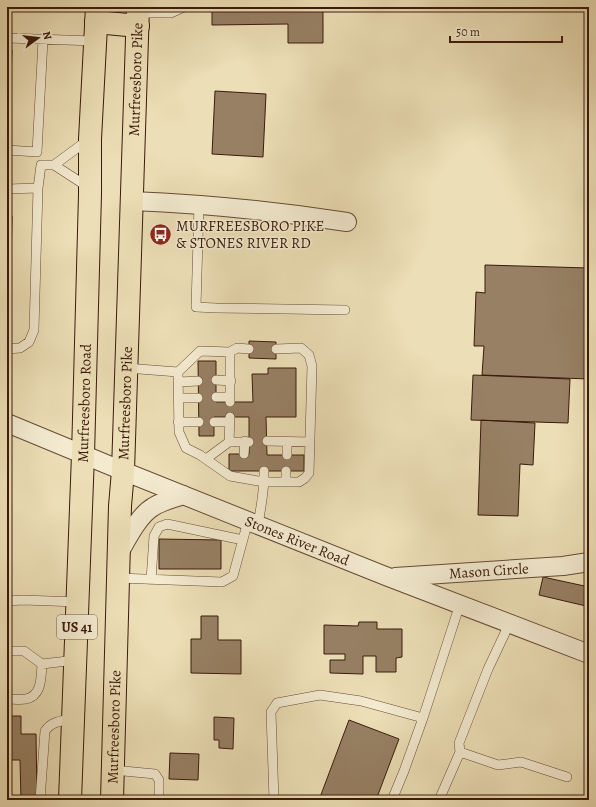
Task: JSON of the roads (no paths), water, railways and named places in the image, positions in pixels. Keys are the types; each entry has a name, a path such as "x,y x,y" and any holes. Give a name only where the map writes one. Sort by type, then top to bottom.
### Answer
{"main road":[{"path":"96,23 138,15"},
{"name":"Murfreesboro Pike","path":"112,800 120,506 123,471 138,15"},
{"name":"Murfreesboro Road","path":"70,800 83,455 90,139 96,23"}],"street":[{"path":"132,200 292,214 347,222"},
{"name":"Stones River Road","path":"7,424 388,577 589,654"},
{"path":"119,553 145,513 153,507 183,495"},
{"name":"Mason Circle","path":"388,577 563,566 589,562"}],"lane":[{"path":"138,15 171,13 183,7"},
{"path":"7,38 43,40 96,23"},
{"path":"7,349 20,348 29,342 34,330 38,188 41,165 37,152 43,40"},
{"path":"54,165 90,139"},
{"path":"7,150 37,152"},
{"path":"41,165 54,165 90,189"},
{"path":"7,189 38,188"},
{"path":"199,205 196,307 344,310"},
{"path":"249,349 238,348 230,352 200,351 179,377 179,432 186,448 206,459 230,476 244,475 264,482 299,482 309,473 312,366 309,355 301,348 276,348"},
{"path":"216,397 230,399 230,352"},
{"path":"126,368 198,381"},
{"path":"216,380 231,381"},
{"path":"179,398 198,398"},
{"path":"214,422 230,420 229,442"},
{"path":"178,422 199,422"},
{"path":"206,459 229,442 247,442 244,454"},
{"path":"266,442 310,442"},
{"path":"286,455 287,442"},
{"path":"118,578 222,582 233,576 242,540 253,523 262,500 264,471"},
{"path":"286,471 286,482"},
{"path":"152,580 154,536 159,527 167,524 242,540"},
{"path":"7,601 23,600 78,602"},
{"path":"392,800 423,718 460,604"},
{"path":"439,800 460,752 459,743 508,623"},
{"path":"7,650 24,651 42,664 76,660"},
{"path":"7,699 26,699 35,694 40,686 42,664"},
{"path":"274,800 271,712 277,703 320,695 361,701 423,718"},
{"path":"40,800 45,731 48,726 54,723 74,718"},
{"path":"460,752 498,765 521,762 567,777"},
{"path":"113,770 155,774 159,780 159,800"}],"place":[{"name":"MURFREESBORO PIKE & STONES RIVER RD","path":"161,235"}]}
